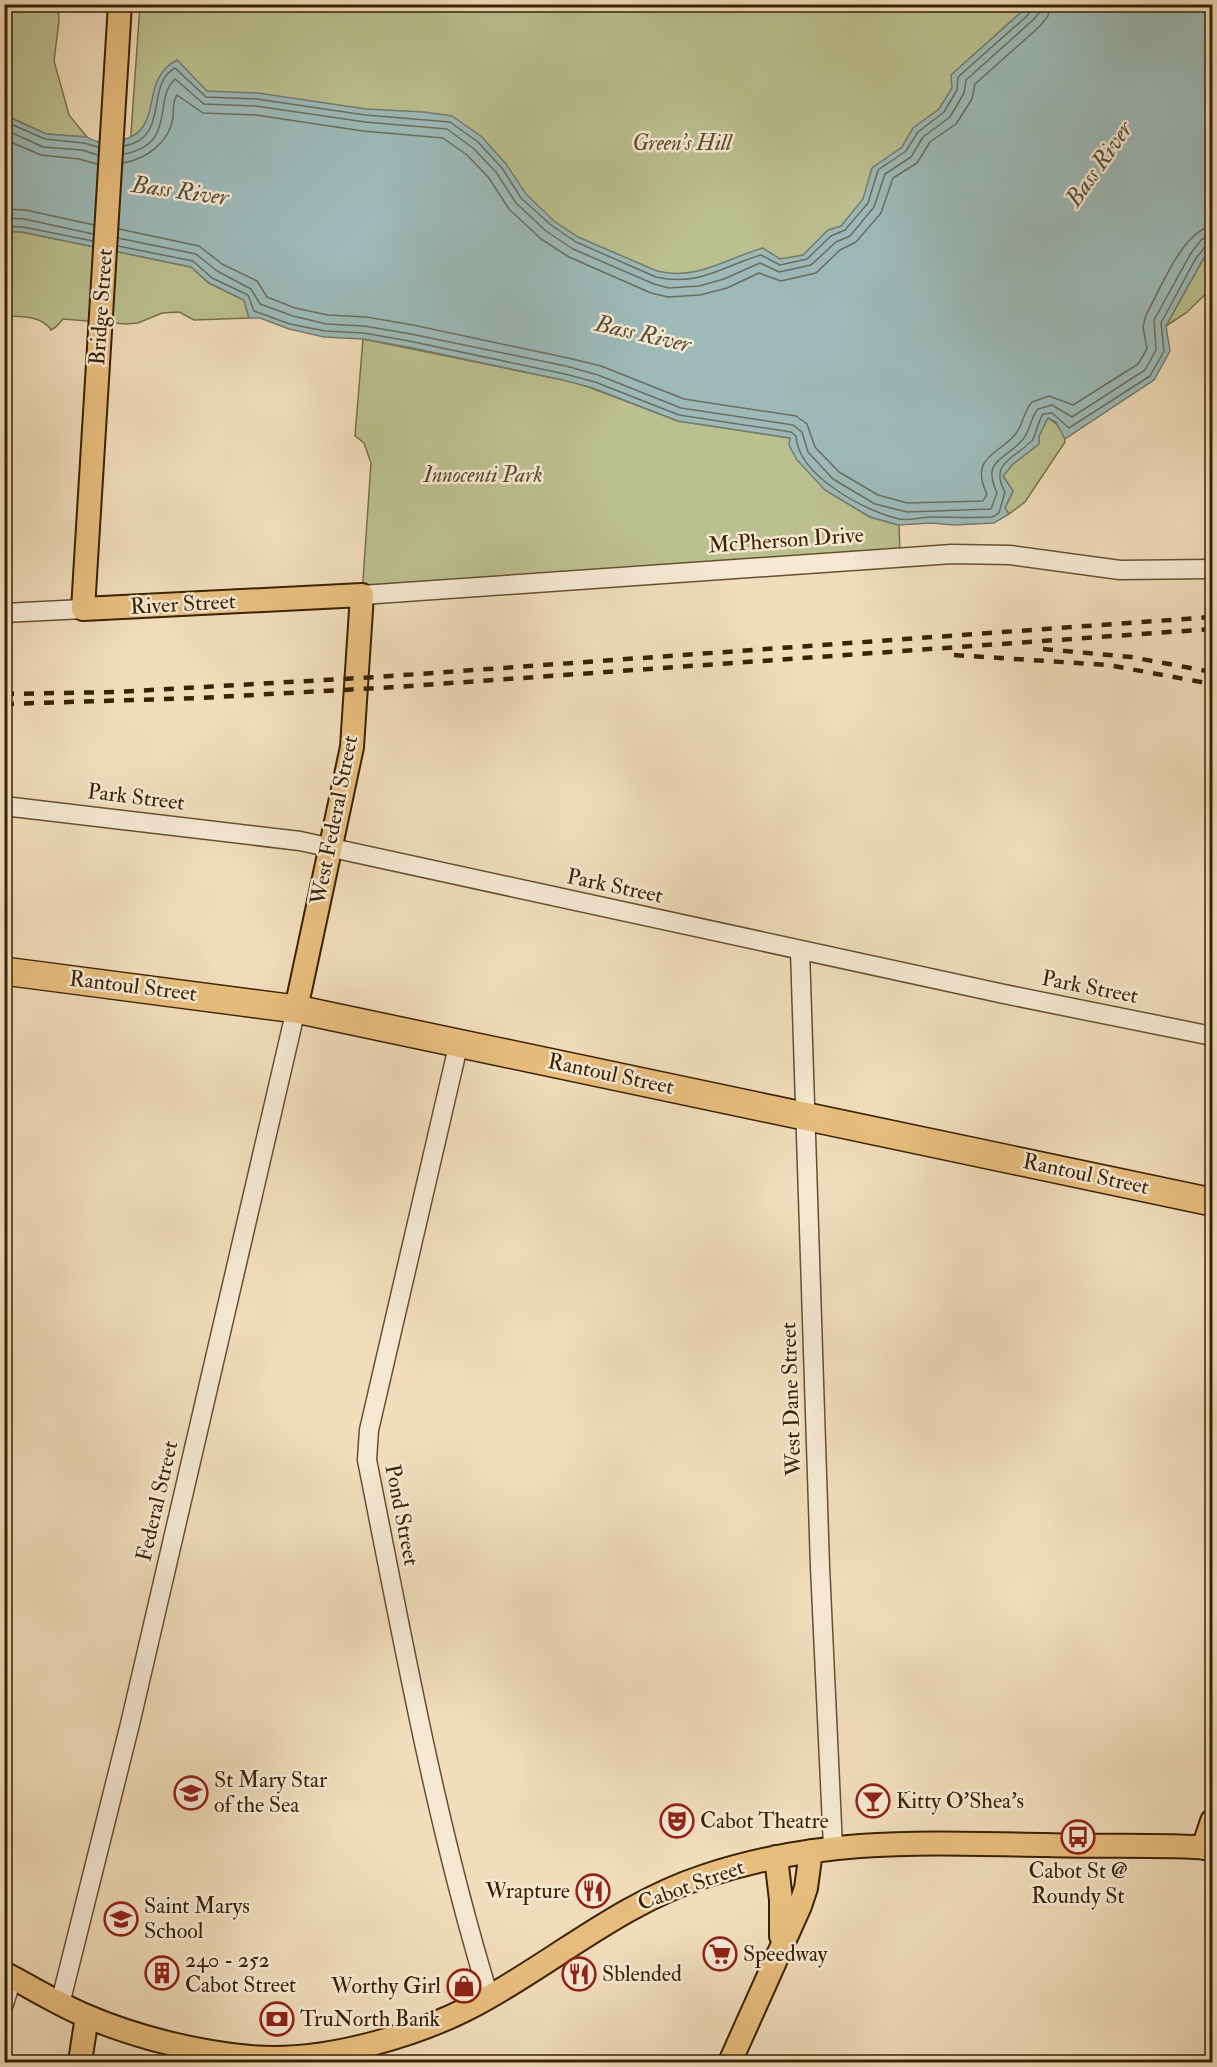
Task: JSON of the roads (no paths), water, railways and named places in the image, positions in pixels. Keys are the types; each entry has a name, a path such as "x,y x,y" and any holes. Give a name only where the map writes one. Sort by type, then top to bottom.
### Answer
{"highway":[{"name":"Rantoul Street","path":"4,970 296,1009 1212,1202"}],"main road":[{"name":"Bridge Street","path":"82,609 120,4"},
{"name":"River Street","path":"82,609 362,594"},
{"name":"West Federal Street","path":"296,1009 352,747 362,594"},
{"path":"1208,1848 1212,1821"},
{"name":"Cabot Street","path":"8,1975 87,2016 196,2049 252,2058 276,2058 332,2051 418,2031 489,1997 620,1913 648,1898 705,1875 776,1857 833,1847 910,1843 1208,1848"},
{"path":"730,2062 806,1888 811,1851"},
{"path":"776,1857 781,1900 780,1946"},
{"path":"80,2062 87,2016"}],"street":[{"name":"McPherson Drive","path":"362,594 952,554 1010,555 1120,570 1212,569"},
{"name":"River Street","path":"4,613 82,609"},
{"name":"Park Street","path":"4,806 300,841 800,950 1212,1036"},
{"name":"West Dane Street","path":"800,950 820,1545 833,1847"},
{"name":"Federal Street","path":"60,2004 130,1724 296,1009"},
{"name":"Pond Street","path":"459,1042 369,1430 367,1460 436,1802 467,1926 489,1997"},
{"path":"4,2004 8,1975"}],"water":[{"name":"Bass River","path":"1029,5 1212,5 1212,247 1166,326 1170,351 1154,380 1065,439 1056,422 1048,418 1039,436 1039,444 1013,464 1003,476 1013,491 1005,508 1009,514 994,523 899,525 870,517 825,490 797,460 789,445 790,438 678,421 593,388 563,380 408,347 363,339 324,337 289,329 260,318 249,318 244,300 209,283 191,267 22,232 5,231 4,115 46,134 87,137 107,142 131,137 142,128 147,118 157,81 165,69 177,60 207,91 258,93 366,109 452,116 482,137 506,164 526,194 554,221 578,237 657,271 685,273 699,271 763,248 780,259 803,255 828,230 841,226 863,199 872,168 902,147 913,128 939,109 952,88 951,75"}],"railway":[{"path":"4,694 116,692 377,677 1212,617"},
{"path":"4,704 199,698 395,687 1212,629"},
{"path":"1043,649 1131,657 1212,672"},
{"path":"954,655 1108,665 1212,684"}],"place":[{"name":"St Mary Star of the Sea","path":"191,1793"},
{"name":"Kitty O'Shea's","path":"873,1801"},
{"name":"Cabot Theatre","path":"677,1821"},
{"name":"Cabot St @ Roundy St","path":"1078,1837"},
{"name":"Wrapture","path":"593,1891"},
{"name":"Saint Marys School","path":"121,1919"},
{"name":"Speedway","path":"720,1954"},
{"name":"240 - 252 Cabot Street","path":"162,1973"},
{"name":"Sblended","path":"579,1974"},
{"name":"Worthy Girl","path":"464,1986"},
{"name":"TruNorth Bank","path":"277,2019"}],"park label":[{"name":"Green's Hill","path":"682,143"},
{"name":"Innocenti Park","path":"483,475"}]}
